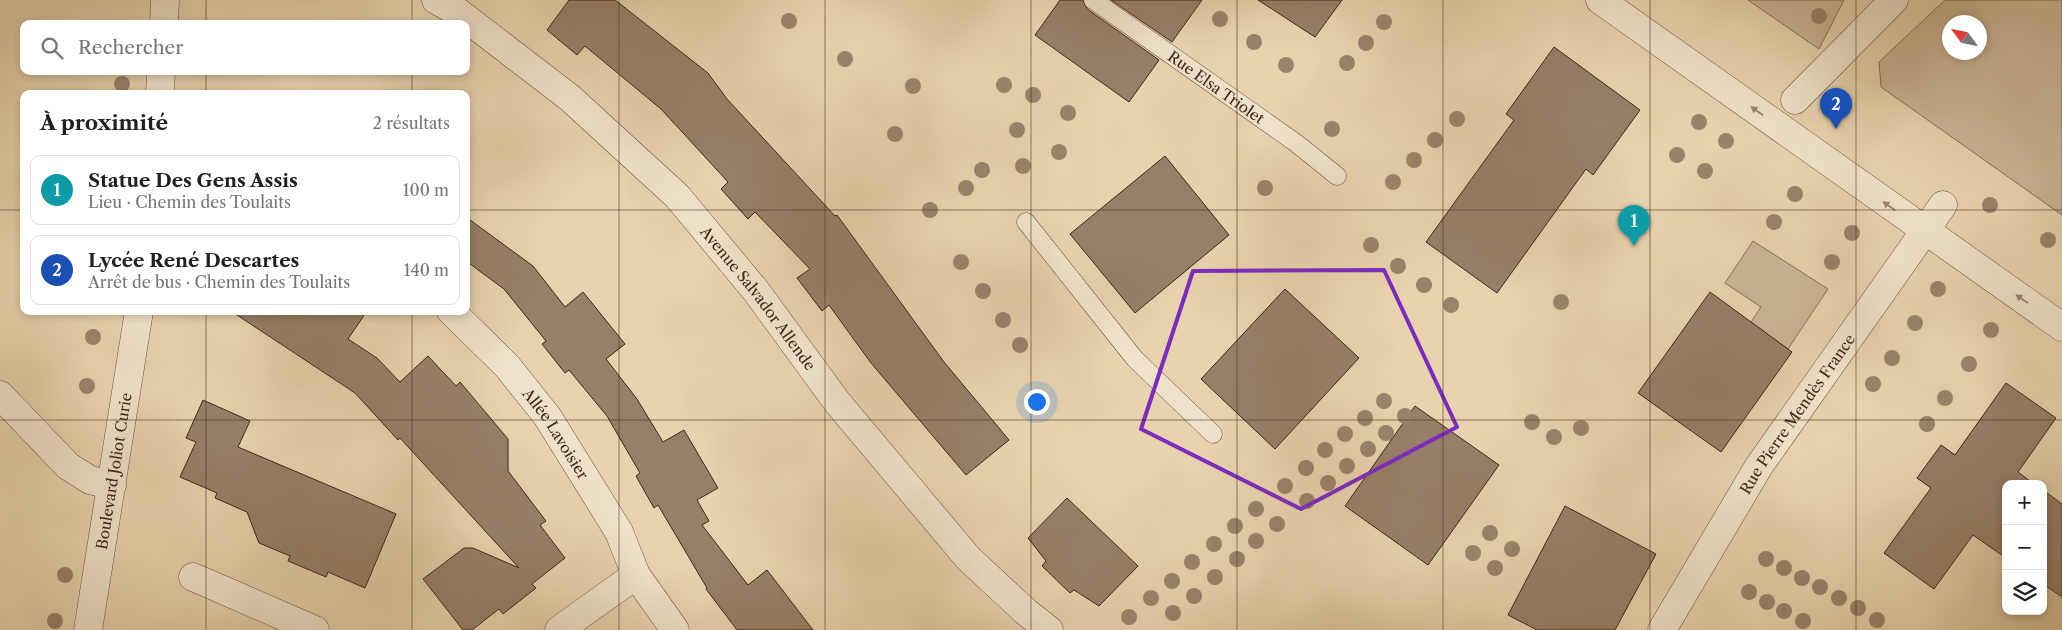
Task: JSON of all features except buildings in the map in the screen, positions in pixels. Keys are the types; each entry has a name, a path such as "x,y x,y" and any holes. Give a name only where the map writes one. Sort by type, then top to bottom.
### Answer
{"street":[{"path":"164,20 166,0"},
{"name":"Avenue Salvador Allende","path":"436,0 468,20"},
{"path":"1600,0 2062,328"},
{"path":"1795,100 1894,0"},
{"name":"Avenue Salvador Allende","path":"470,21 570,98 677,196 756,291 837,402 968,558 1026,612 1049,630"},
{"path":"160,90 161,75"},
{"name":"Rue Pierre Mendès France","path":"1662,630 1759,466 1943,205"},
{"name":"Boulevard Joliot Curie","path":"88,630 137,315"},
{"name":"Allée Lavoisier","path":"454,315 507,366 547,416 619,532 636,575 675,630"},
{"path":"0,395 68,466 90,480 112,485"},
{"path":"559,630 636,575"},
{"path":"193,577 315,630"}],"lane":[{"name":"Rue Elsa Triolet","path":"1093,0 1296,143 1337,176"},
{"path":"1026,222 1135,359 1213,434"}],"highlighted area":[{"path":"1384,270 1457,427 1301,509 1141,429 1193,271"}],"shaded area":[{"path":"1748,0 1844,0 1819,49"},
{"path":"1945,0 2062,0 2062,215 1881,87 1879,62"},
{"path":"1753,241 1828,289 1788,349 1751,322 1761,307 1725,283"}],"place":[{"name":"Lycée René Descartes","path":"1836,129"},
{"name":"Statue Des Gens Assis","path":"1634,246"}]}
